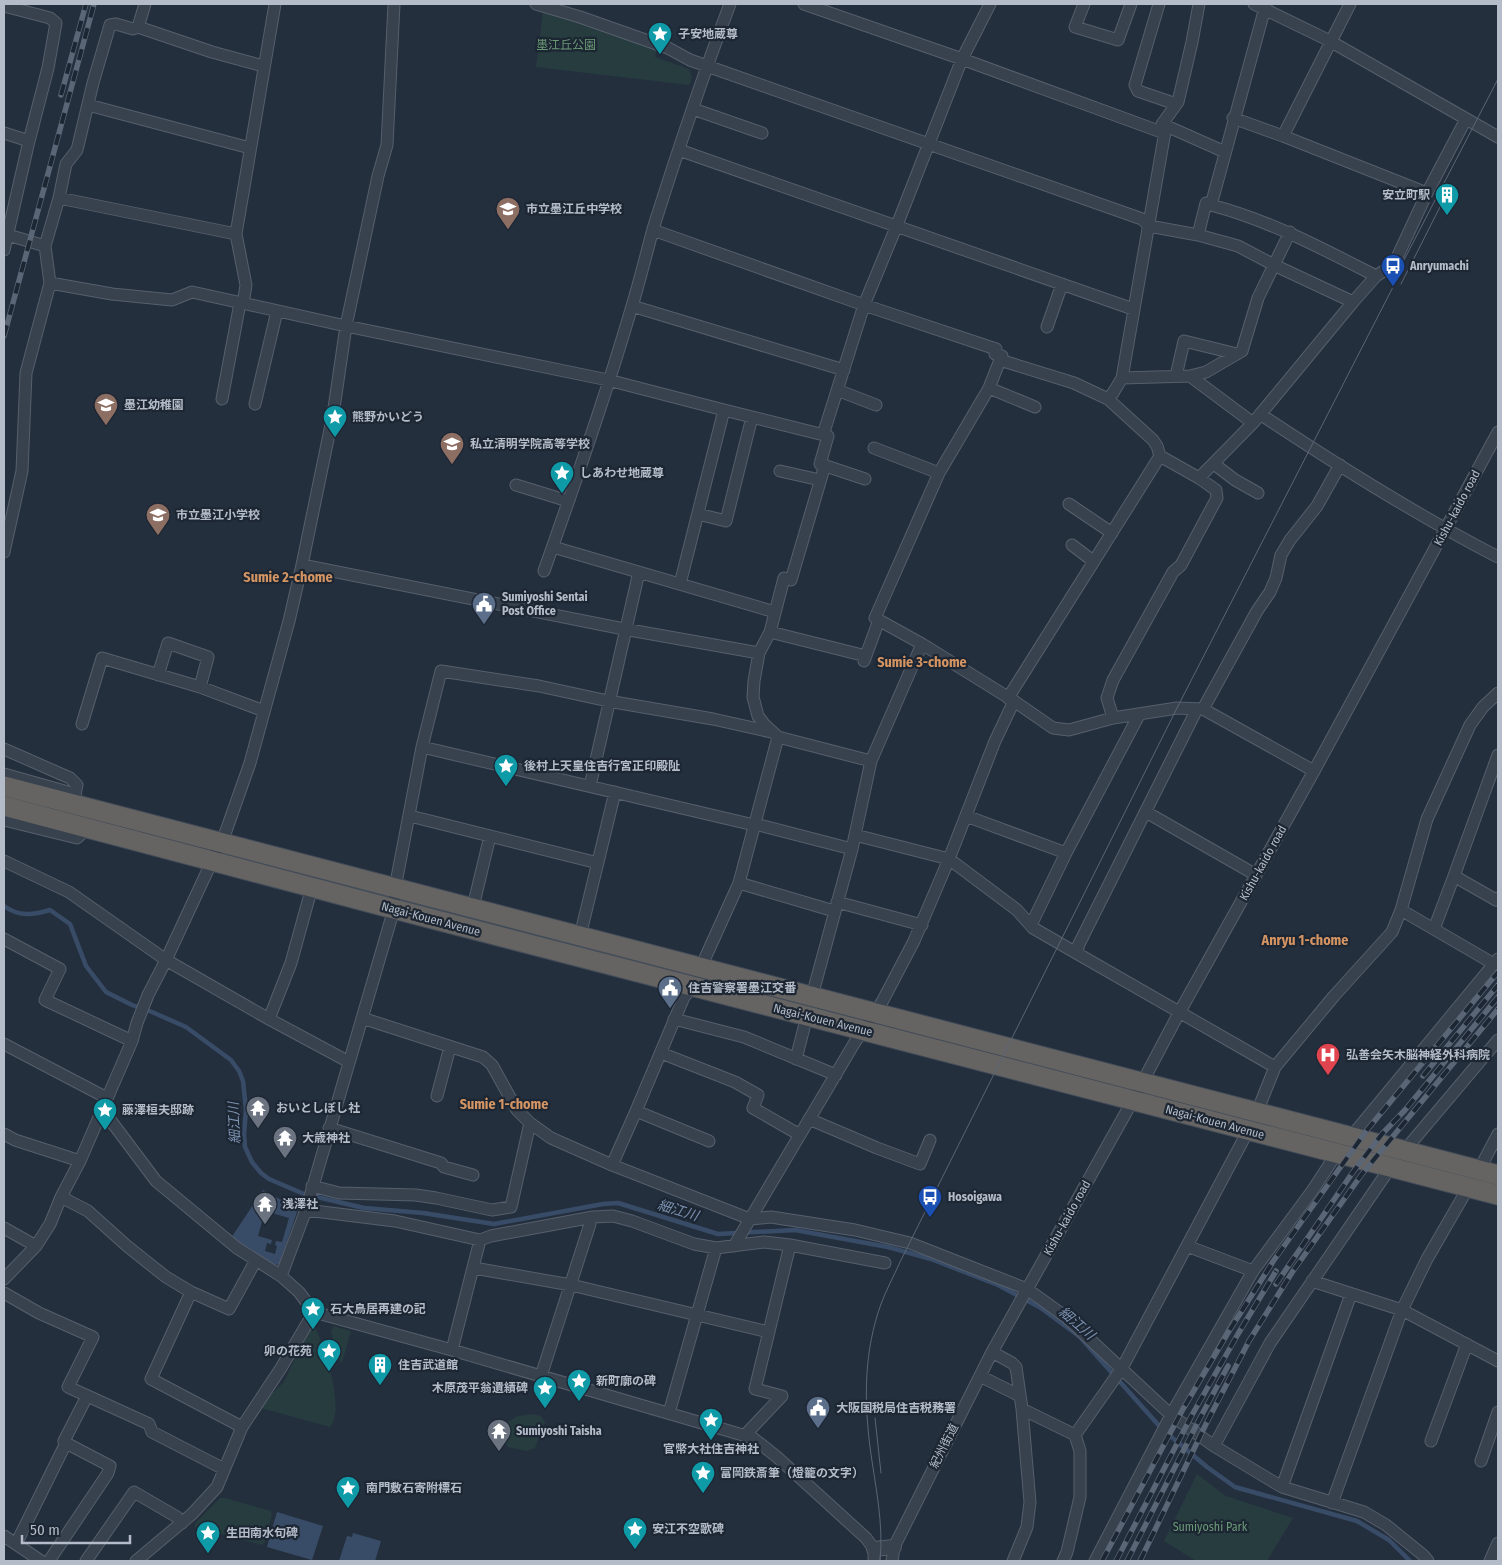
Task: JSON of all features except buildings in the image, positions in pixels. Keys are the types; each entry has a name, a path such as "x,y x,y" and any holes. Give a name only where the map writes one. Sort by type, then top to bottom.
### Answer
{"highway":[{"name":"Nagai-Kouen Avenue","path":"4,786 77,800 220,843 473,907 1498,1175"},
{"name":"Nagai-Kouen Avenue","path":"4,806 1498,1196"}],"street":[{"path":"138,27 145,4"},
{"path":"222,400 246,285 236,234 275,4"},
{"path":"4,1279 36,1246 50,1224 132,1041 148,995 226,831 250,763 289,621 302,565 333,415 346,326 378,176 387,146 394,4"},
{"path":"538,4 668,48 690,60 1142,219 1149,226 1198,235 1238,246 1353,302"},
{"path":"544,571 632,306 653,230 679,150 730,4"},
{"path":"804,4 1225,152"},
{"path":"823,434 864,305 962,59 990,4"},
{"path":"1084,4 1075,28 1118,40 1131,4"},
{"path":"1159,4 1135,85 1138,91 1176,104"},
{"path":"1108,399 1114,393 1122,378 1165,130 1162,124 1176,104 1192,42 1198,4"},
{"path":"1283,136 1350,4"},
{"path":"1211,205 1261,5 1330,41 1498,137"},
{"path":"4,6 29,8 56,23 48,68 7,228 4,250"},
{"path":"4,552 22,471 26,373 50,283 45,246 59,198 66,164 77,150 110,25 116,24 133,29 138,27 212,52 264,66"},
{"path":"88,105 250,148"},
{"path":"693,109 762,133"},
{"path":"1233,118 1427,193"},
{"path":"1199,478 1256,419 1376,276 1394,264 1427,193 1466,118"},
{"path":"4,133 29,141"},
{"path":"679,150 1133,309"},
{"path":"59,198 236,234"},
{"path":"1198,235 1206,203 1241,213 1290,232 1376,276"},
{"path":"7,228 45,246"},
{"path":"653,230 864,305 996,349 995,354 1002,356 989,388 939,473 875,618 922,644 1054,728 1068,730 1113,718 1178,708 1200,709 1314,771"},
{"path":"1122,378 1190,376 1206,372 1242,351 1258,298 1290,232"},
{"path":"50,283 112,294 172,300 192,292 608,380 823,434 828,436 820,464 865,479"},
{"path":"1047,327 1062,284"},
{"path":"632,306 844,370"},
{"path":"255,404 278,311"},
{"path":"1176,376 1184,341 1237,354"},
{"path":"1000,360 1074,383 1108,399 1153,440 1160,456 1216,490 1217,498 1181,565 1173,572 1113,680 1107,698 1113,718"},
{"path":"1190,376 1256,419 1340,465 1446,530 1498,557"},
{"path":"989,388 1036,407"},
{"path":"837,390 876,405"},
{"path":"680,584 724,410"},
{"path":"698,514 726,521 752,417"},
{"name":"Kishu-kaido road","path":"1026,1291 1314,771 1498,432"},
{"path":"874,448 939,473"},
{"path":"734,1246 875,1012 922,926 1011,700 1093,561 1160,456"},
{"path":"1214,464 1235,480 1258,493"},
{"path":"774,734 758,716 753,697 759,653 770,632 784,578 791,580 825,465"},
{"path":"1078,954 1078,946 1200,709 1270,592 1276,578 1281,555 1316,506 1340,465"},
{"path":"780,470 820,480"},
{"path":"516,485 568,501"},
{"path":"1069,504 1112,533"},
{"path":"1072,545 1093,561"},
{"path":"553,547 775,612"},
{"path":"302,565 624,629 759,653"},
{"path":"590,786 638,572"},
{"path":"770,632 865,658 879,620"},
{"path":"158,675 168,643 208,657 200,687"},
{"path":"812,996 852,849 871,761 922,644"},
{"path":"82,724 102,658 200,687 264,711"},
{"path":"281,1276 306,1210 394,909 395,888 422,747 441,671 539,686 608,701 713,719 871,761"},
{"path":"1257,1112 1275,1067 1334,996 1392,932 1401,910 1427,819 1470,724 1482,707 1498,693"},
{"path":"1031,925 1066,853 1139,715"},
{"path":"701,967 738,883 754,824 774,734"},
{"path":"422,747 754,824 852,849"},
{"path":"4,749 70,778 77,785 77,800 4,774"},
{"path":"1434,929 1498,755"},
{"path":"580,936 615,792"},
{"path":"1146,812 1256,875"},
{"path":"410,816 598,863"},
{"path":"966,816 1066,853"},
{"path":"4,820 77,838 88,828"},
{"path":"855,835 949,859 1017,910 1031,925 1052,940 1275,1067"},
{"path":"473,907 490,836"},
{"path":"4,861 69,892 166,960 349,1062"},
{"path":"1454,876 1496,900 1498,898"},
{"path":"738,883 922,926"},
{"path":"269,1019 291,963 312,887"},
{"path":"1351,1136 1496,962 1401,910"},
{"path":"4,939 60,969 45,1000 132,1041"},
{"path":"612,1165 684,997 693,987"},
{"path":"796,1059 807,1016"},
{"path":"362,1018 483,1057 492,1065 517,1110 530,1124 558,1142 612,1165 750,1219 780,1218 856,1230 910,1243 1017,1284 1066,1317 1170,1419 1282,1487 1364,1512 1379,1521 1428,1561"},
{"path":"674,1020 744,1037 836,1075"},
{"path":"1405,1150 1498,1040"},
{"path":"4,1044 107,1098"},
{"path":"437,1096 450,1046"},
{"path":"661,1053 735,1082 758,1095 753,1108 800,1135"},
{"path":"102,1109 156,1181 237,1248 281,1276 299,1292 314,1312 452,1350 753,1438 778,1457 866,1538 874,1555 894,1547"},
{"path":"636,1111 709,1141"},
{"path":"809,1120 920,1164 930,1140"},
{"path":"312,1187 339,1193 416,1195 492,1210 511,1207 530,1124"},
{"path":"329,1128 441,1163 444,1167 473,1176"},
{"path":"1075,1435 1121,1369 1248,1131"},
{"path":"4,1134 15,1140 80,1160"},
{"path":"1479,1170 1498,1134"},
{"path":"1095,1561 1159,1439 1253,1272 1337,1153"},
{"path":"1214,1446 1270,1343 1390,1168"},
{"path":"1332,1503 1402,1310 1427,1259 1468,1188"},
{"path":"61,1198 88,1211 159,1272 191,1292 229,1309 256,1260"},
{"path":"306,1210 395,1221 480,1240 491,1236 584,1218 614,1216 694,1244 716,1248 764,1242 885,1263"},
{"path":"541,1376 590,1224"},
{"path":"4,1228 36,1246"},
{"path":"452,1350 480,1240"},
{"path":"745,1435 782,1396 755,1389 790,1245"},
{"path":"1188,1246 1253,1272"},
{"path":"669,1413 716,1248"},
{"path":"474,1268 571,1285 769,1332"},
{"path":"1312,1281 1402,1310 1498,1361"},
{"name":"紀州街道","path":"892,1561 894,1547 992,1352 1026,1291"},
{"path":"191,1292 151,1379 242,1427"},
{"path":"4,1293 39,1313 93,1337 68,1387 149,1424 152,1432 224,1469"},
{"path":"1282,1487 1351,1294"},
{"path":"136,1561 192,1514 217,1487 242,1427 281,1368 314,1312"},
{"path":"1431,1441 1467,1344"},
{"path":"992,1352 1016,1367 1022,1409 1030,1502 1028,1528 1013,1561"},
{"path":"980,1376 1020,1396"},
{"path":"16,1544 66,1443 64,1441 86,1395"},
{"path":"1022,1409 1075,1435 1080,1451 1080,1496 1067,1552 1063,1561"},
{"path":"1481,1461 1498,1412"},
{"path":"49,1561 108,1473 110,1466 66,1443"},
{"path":"86,1561 134,1492 177,1517 182,1522"},
{"path":"4,1536 41,1561"},
{"path":"1490,1561 1498,1543"}],"green space":[{"name":"墨江丘公園","path":"543,12 657,48 655,57 689,69 692,77 689,85 536,67"},
{"path":"311,1325 314,1325 323,1347 335,1392 336,1407 334,1419 330,1427 261,1408 269,1396 284,1382"},
{"path":"333,1326 351,1331 342,1363 340,1362 331,1332"},
{"path":"534,1414 541,1416 545,1422 535,1448 526,1451 508,1447 503,1440 508,1422 518,1416"},
{"name":"Sumiyoshi Park","path":"1197,1474 1226,1496 1293,1518 1267,1561 1196,1561 1164,1541"},
{"path":"220,1498 271,1511 272,1515 265,1542 262,1545 195,1527 195,1523"}],"water":[{"path":"263,1190 298,1209 279,1265 270,1264 231,1238","holes":["265,1211 289,1218 282,1242 276,1241 275,1254 265,1251 267,1243 271,1244 272,1240 258,1236"]},
{"path":"277,1512 323,1526 312,1560 267,1547"},
{"path":"353,1533 381,1541 375,1561 339,1561 347,1536 352,1537"}],"waterway":[{"name":"細江川","path":"4,906 15,912 26,914 50,910 70,924 86,966 106,992 186,1027 231,1060 243,1081 246,1110 245,1147 252,1162 269,1179 304,1194 364,1208 423,1213 494,1224 603,1204 618,1203 718,1234 795,1230 888,1247 931,1259 998,1285 1041,1308 1080,1337 1162,1429 1207,1467 1235,1487 1357,1521 1389,1540 1410,1561"}],"tram line":[{"path":"880,1561 880,1518 870,1447 866,1393 871,1339 883,1299 1177,708 1498,79"},
{"path":"1401,284 1444,199"},
{"path":"875,1418 881,1473"}],"railway":[{"path":"61,95 86,4"},
{"path":"4,336 94,4"},
{"path":"1102,1561 1183,1409 1274,1260 1367,1130 1498,972"},
{"path":"1423,1076 1498,985"},
{"path":"1276,1284 1353,1172 1382,1134 1405,1110 1498,997"},
{"path":"1140,1561 1206,1424 1249,1341 1293,1271 1362,1174 1498,1009"},
{"path":"1116,1561 1192,1415 1276,1271"},
{"path":"1127,1561 1228,1366"}],"place":[{"name":"子安地蔵尊","path":"660,55"},
{"name":"安立町駅","path":"1447,216"},
{"name":"市立墨江丘中学校","path":"508,230"},
{"name":"Anryumachi","path":"1393,287"},
{"name":"墨江幼稚園","path":"106,426"},
{"name":"熊野かいどう","path":"335,438"},
{"name":"私立清明学院高等学校","path":"452,465"},
{"name":"しあわせ地蔵尊","path":"562,494"},
{"name":"市立墨江小学校","path":"158,536"},
{"name":"Sumiyoshi Sentai Post Office","path":"484,625"},
{"name":"後村上天皇住吉行宮正印殿阯","path":"506,787"},
{"name":"住吉警察署墨江交番","path":"670,1009"},
{"name":"弘善会矢木脳神経外科病院","path":"1328,1076"},
{"name":"おいとしぼし社","path":"258,1129"},
{"name":"藤澤桓夫邸跡","path":"105,1131"},
{"name":"大歳神社","path":"285,1159"},
{"name":"Hosoigawa","path":"930,1218"},
{"name":"浅澤社","path":"265,1225"},
{"name":"石大鳥居再建の記","path":"313,1330"},
{"name":"卯の花苑","path":"329,1372"},
{"name":"住吉武道館","path":"380,1386"},
{"name":"新町廓の碑","path":"579,1402"},
{"name":"木原茂平翁遺績碑","path":"545,1409"},
{"name":"大阪国税局住吉税務署","path":"818,1429"},
{"name":"官幣大社住吉神社","path":"711,1441"},
{"name":"Sumiyoshi Taisha","path":"499,1452"},
{"name":"富岡鉄斎筆（燈籠の文字）","path":"703,1494"},
{"name":"南門敷石寄附標石","path":"348,1509"},
{"name":"安江不空歌碑","path":"635,1550"},
{"name":"生田南水句碑","path":"208,1554"}],"district":[{"name":"Sumie 2-chome","path":"288,577"},
{"name":"Sumie 3-chome","path":"922,662"},
{"name":"Anryu 1-chome","path":"1305,940"},
{"name":"Sumie 1-chome","path":"504,1104"}]}
